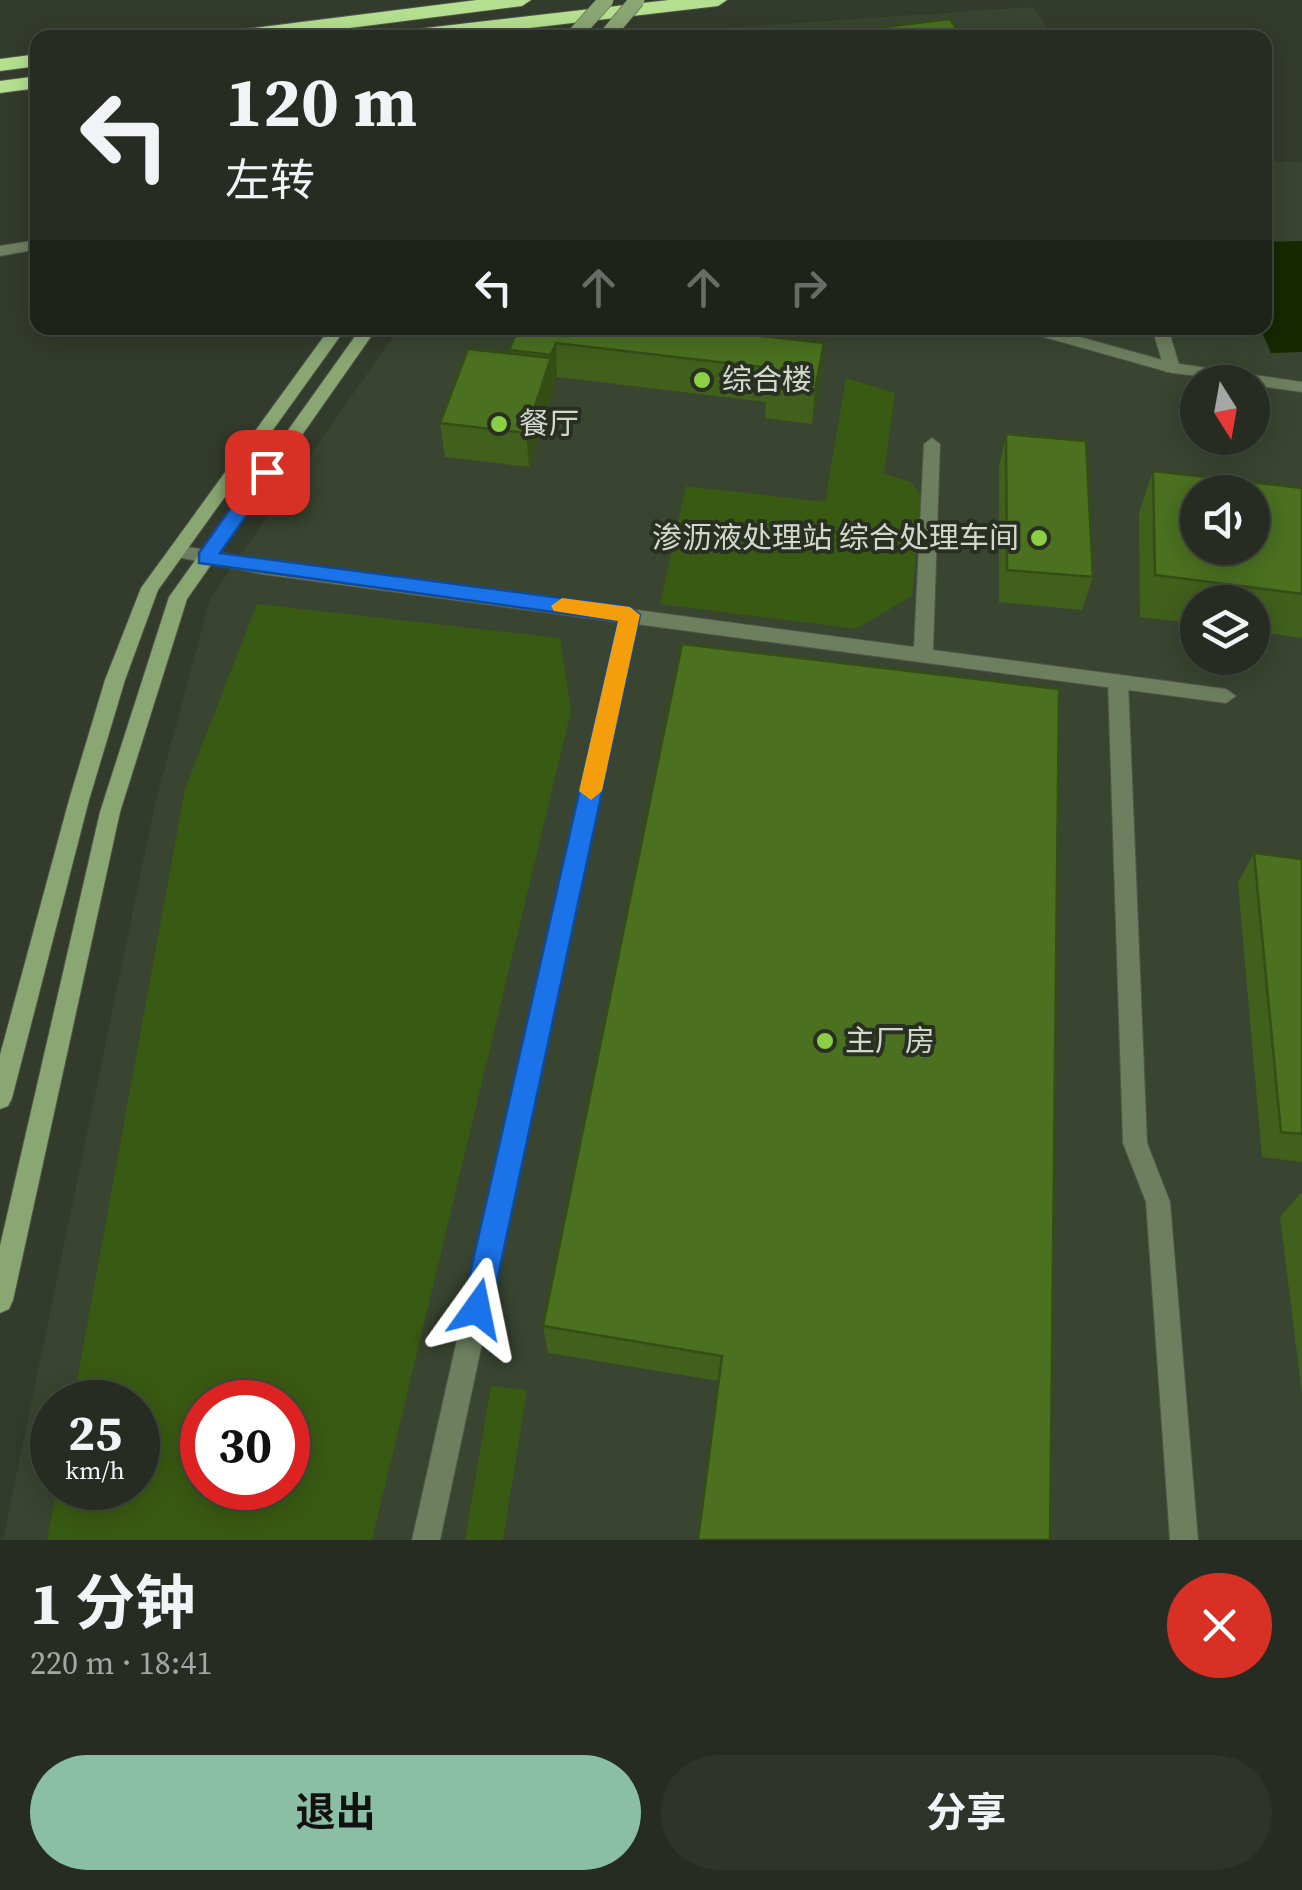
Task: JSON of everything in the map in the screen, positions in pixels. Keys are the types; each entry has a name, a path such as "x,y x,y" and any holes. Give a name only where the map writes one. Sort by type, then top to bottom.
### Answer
{"highway":[{"path":"284,30 522,0"},
{"path":"460,30 718,0"},
{"path":"0,65 30,61"},
{"path":"0,86 30,83"}],"main road":[{"path":"579,30 606,0"},
{"path":"611,30 637,0"},
{"path":"0,1098 115,680 150,588 333,335"},
{"path":"0,1300 110,812 178,597 364,335"}],"street":[{"path":"0,251 30,245"},
{"path":"1056,335 1172,368 1302,387"},
{"path":"1162,335 1172,368"},
{"path":"923,654 932,444"},
{"path":"176,551 1226,696"},
{"path":"426,1540 630,615"},
{"path":"1118,680 1135,1144 1158,1202 1184,1540"}],"shaded area":[{"path":"1034,7 1049,30 692,30"},
{"path":"1272,162 1302,162 1302,1540 3,1540 30,1409 30,1510 160,1510 160,1380 36,1380 155,804 210,599 394,335 1272,335"},
{"path":"1302,241 1302,352 1271,353 1263,335 1272,335 1272,242"},
{"path":"846,378 895,393 884,474 911,482 921,496 912,596 856,629 660,604 686,486 825,502"},
{"path":"257,604 560,638 571,711 372,1540 47,1540 53,1510 160,1510 160,1380 77,1380 185,789"},
{"path":"491,1386 527,1390 503,1540 465,1540"}],"building":[{"path":"950,19 958,30 859,30"},
{"path":"515,335 753,335 824,343 815,390 767,384 771,368 556,343 551,355 509,350"},
{"path":"468,349 551,358 526,433 440,423"},
{"name":"渗沥液处理站 综合处理车间","path":"1006,434 1086,441 1093,577 1007,570"},
{"path":"1153,471 1188,475 1180,475 1180,565 1270,565 1270,484 1302,488 1302,594 1270,590 1270,585 1232,585 1155,575"},
{"name":"主厂房","path":"682,644 1059,689 1050,1540 698,1540 722,1356 543,1326"},
{"path":"1254,853 1302,859 1302,1134 1281,1132"}],"slow traffic":[{"path":"562,606 630,615 591,791"}],"place":[{"name":"综合楼","path":"702,380"},
{"name":"餐厅","path":"499,424"},
{"name":"渗沥液处理站 综合处理车间","path":"1039,538"},
{"name":"主厂房","path":"825,1041"}],"route":[{"path":"267,472 206,558 630,615 477,1309"}]}
